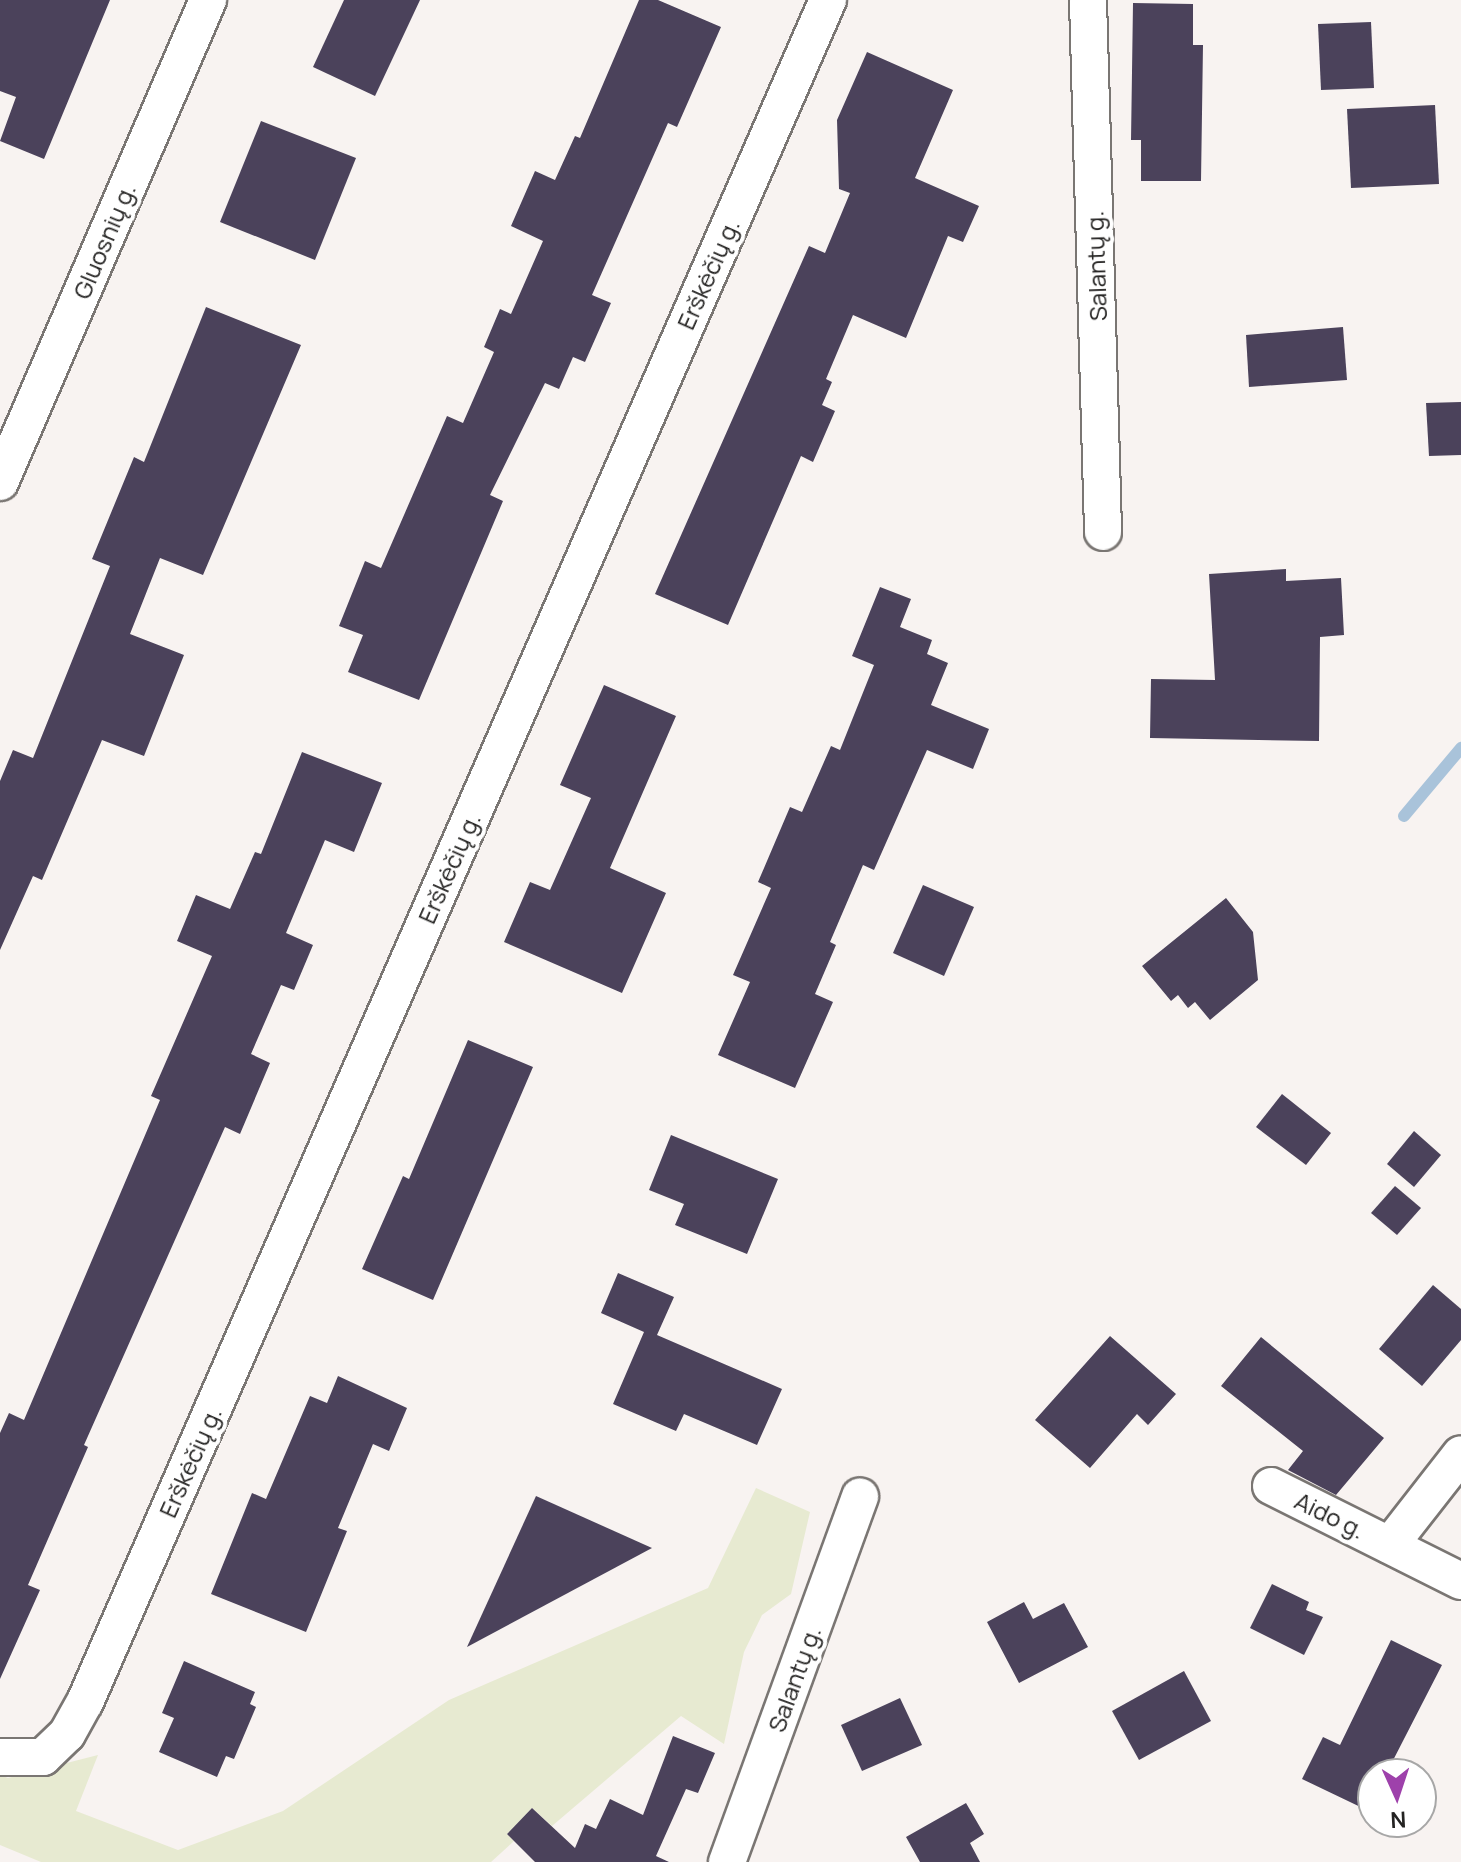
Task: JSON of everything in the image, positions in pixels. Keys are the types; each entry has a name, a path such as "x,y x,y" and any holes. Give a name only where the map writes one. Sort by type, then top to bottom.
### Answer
{"street":[{"name":"Gluosnių g.","path":"0,482 208,0"},
{"name":"Erškėčių g.","path":"0,1757 43,1757 67,1734 828,0"},
{"name":"Salantų g.","path":"1088,0 1103,532"},
{"name":"Aido g.","path":"1390,1545 1461,1454"},
{"name":"Aido g.","path":"1271,1486 1461,1581"},
{"name":"Salantų g.","path":"727,1862 860,1496"}],"green space":[{"path":"756,1488 810,1512 791,1594 762,1615 744,1652 724,1744 681,1716 552,1826 532,1808 507,1834 514,1841 491,1862 41,1862 0,1845 0,1775 8,1778 98,1755 76,1811 178,1850 283,1811 449,1700 708,1588"}],"building":[{"path":"0,0 110,0 44,159 0,141 16,97 0,91"},
{"path":"344,0 420,0 375,96 313,67"},
{"path":"639,0 658,0 721,27 677,127 668,123 592,295 611,303 585,362 573,357 559,389 545,383 490,495 503,501 419,700 348,672 363,635 339,626 365,561 381,568 447,416 463,423 494,352 484,347 500,309 511,314 543,241 511,226 535,171 555,180 575,136 580,138"},
{"path":"1133,3 1193,4 1193,45 1203,45 1201,181 1141,181 1141,140 1131,140"},
{"path":"1371,22 1374,88 1321,90 1318,24"},
{"path":"867,52 953,90 915,178 979,206 963,242 948,236 906,338 853,315 826,379 832,382 822,405 835,411 813,462 801,456 728,625 655,594 809,246 825,253 850,193 839,189 837,120"},
{"path":"1435,105 1439,184 1351,188 1347,109"},
{"path":"261,121 356,158 315,260 220,222"},
{"path":"206,307 301,345 203,575 160,558 130,634 184,655 144,756 102,740 42,880 33,876 0,950 0,781 13,750 33,758 110,566 92,559 134,457 144,462"},
{"path":"1343,327 1347,380 1249,387 1246,335"},
{"path":"1461,402 1461,455 1429,456 1426,403"},
{"path":"1286,569 1286,581 1341,578 1344,635 1320,637 1319,741 1150,738 1151,679 1215,680 1209,574"},
{"path":"880,587 911,599 900,627 932,640 927,654 948,663 931,705 989,729 973,769 927,750 874,870 863,865 830,942 836,945 815,994 833,1002 795,1088 718,1055 750,982 733,975 771,888 758,882 790,807 802,812 831,746 840,750 874,665 852,656"},
{"path":"604,685 676,716 610,868 666,893 622,993 504,942 530,882 550,890 591,798 560,785"},
{"path":"302,752 382,783 354,852 325,840 286,933 313,945 294,990 281,985 251,1054 270,1063 240,1134 225,1127 84,1445 88,1447 28,1585 40,1590 0,1679 0,1433 9,1413 24,1420 160,1100 151,1096 212,956 177,941 196,895 230,909 255,852 261,854"},
{"path":"923,885 974,907 944,976 893,953"},
{"path":"1226,898 1253,932 1258,980 1210,1020 1195,1002 1188,1008 1178,995 1171,1001 1142,966"},
{"path":"468,1040 533,1067 433,1300 362,1269 403,1176 409,1179"},
{"path":"1282,1094 1331,1133 1306,1165 1256,1127"},
{"path":"1414,1131 1441,1155 1414,1187 1387,1164"},
{"path":"671,1135 778,1179 747,1254 675,1225 684,1204 649,1190"},
{"path":"1395,1186 1421,1208 1397,1235 1371,1213"},
{"path":"618,1273 674,1297 657,1335 782,1389 757,1445 684,1414 676,1431 613,1404 644,1332 601,1313"},
{"path":"1433,1285 1461,1309 1461,1340 1422,1386 1379,1349"},
{"path":"1110,1336 1176,1394 1148,1425 1137,1414 1090,1468 1035,1420"},
{"path":"1261,1337 1384,1438 1336,1495 1288,1470 1303,1451 1221,1386"},
{"path":"338,1376 407,1408 389,1451 373,1444 338,1528 347,1531 306,1632 211,1594 252,1493 266,1499 310,1396 327,1403"},
{"path":"536,1496 652,1548 467,1647"},
{"path":"1272,1584 1309,1602 1306,1610 1323,1617 1304,1655 1250,1628"},
{"path":"1024,1602 1033,1619 1064,1603 1088,1647 1019,1683 987,1622"},
{"path":"1391,1640 1442,1665 1394,1758 1357,1758 1357,1805 1302,1779 1323,1737 1340,1745"},
{"path":"184,1661 255,1692 250,1704 256,1707 234,1759 226,1756 217,1777 159,1752 174,1718 162,1713"},
{"path":"1184,1671 1211,1721 1139,1760 1112,1711"},
{"path":"900,1698 922,1745 862,1771 841,1725"},
{"path":"673,1736 715,1753 698,1793 686,1789 656,1856 669,1862 535,1862 507,1834 532,1808 575,1848 585,1824 596,1829 610,1799 643,1815"},
{"path":"966,1803 984,1834 970,1843 980,1862 920,1862 906,1837"}],"waterway":[{"path":"1404,816 1461,748"}]}
